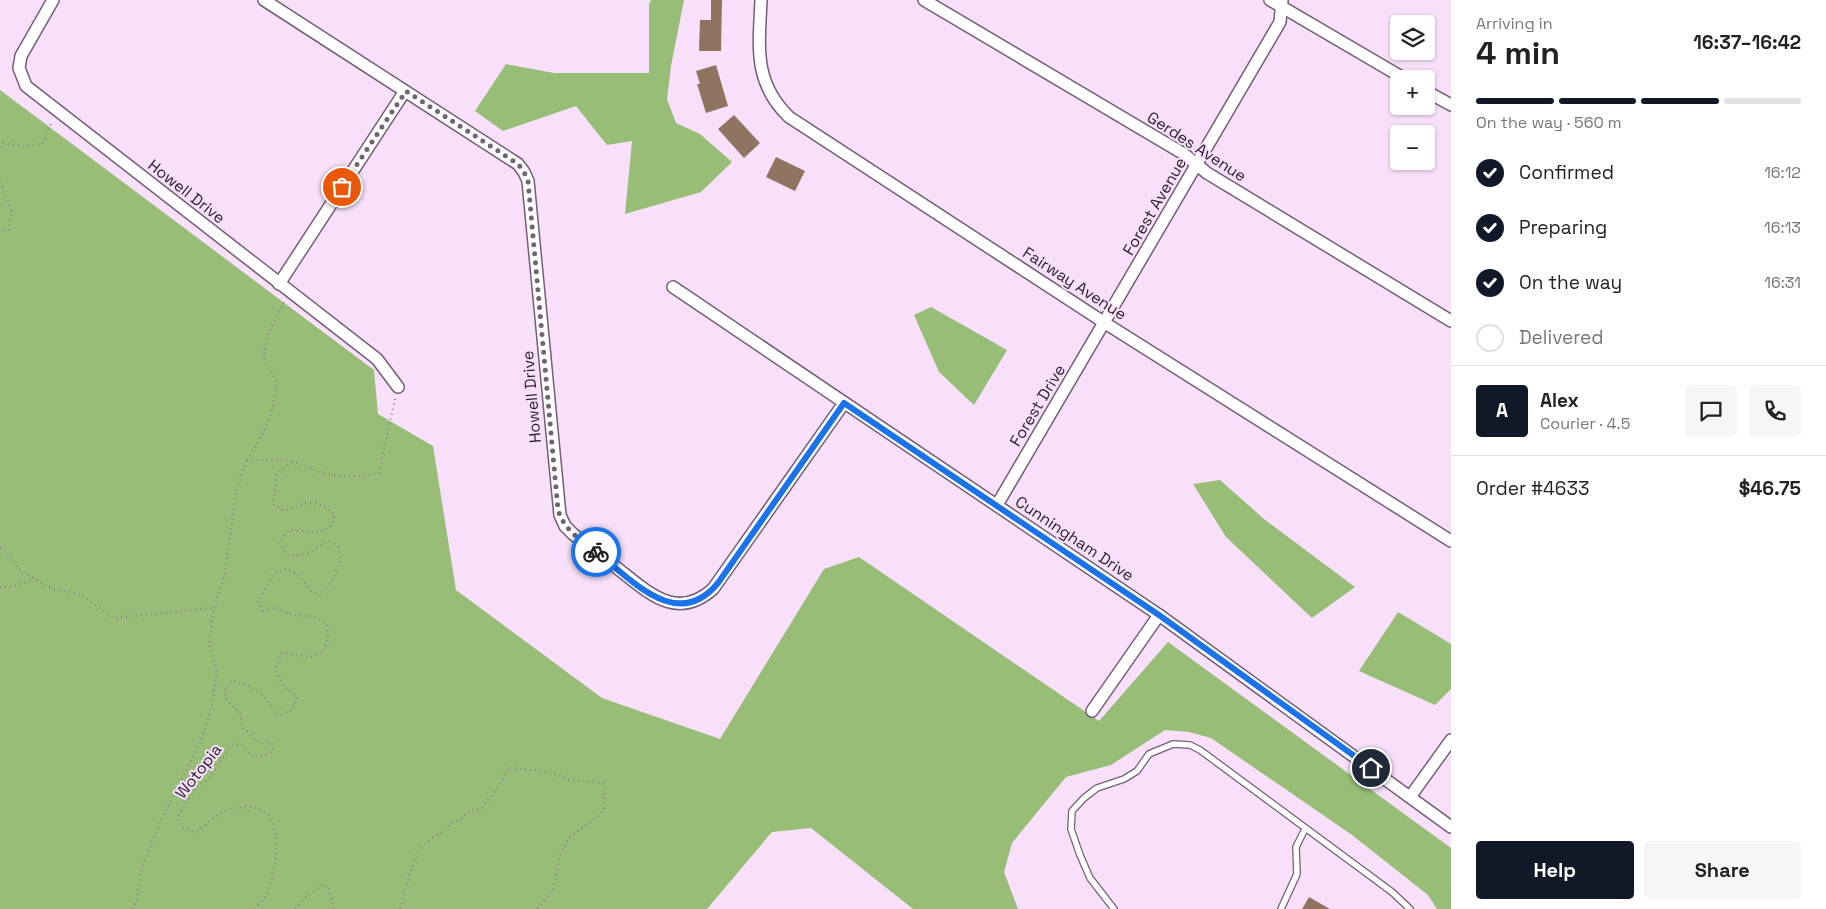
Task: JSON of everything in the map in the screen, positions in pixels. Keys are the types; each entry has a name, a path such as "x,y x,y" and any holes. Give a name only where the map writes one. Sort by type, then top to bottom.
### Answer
{"street":[{"name":"Howell Drive","path":"53,0 21,56 19,68 26,86 377,359 398,387"},
{"name":"Fairway Avenue","path":"761,0 760,68 768,89 781,109 789,117 1105,322 1451,541"},
{"name":"Gerdes Avenue","path":"924,0 1184,154 1207,173 1451,321"},
{"path":"1270,0 1282,3 1391,70"},
{"name":"Howell Drive","path":"268,1 518,164 527,176 558,510 562,521 569,530 651,595 667,602 685,603 700,598 713,589 844,403"},
{"name":"Forest Avenue","path":"1105,322 1280,22 1282,3"},
{"path":"279,284 406,91"},
{"path":"1435,96 1451,105"},
{"name":"Cunningham Drive","path":"673,287 1159,615 1451,827"},
{"name":"Forest Drive","path":"997,505 1105,322"},
{"path":"1092,711 1159,615"},
{"path":"1410,797 1451,740"}],"lane":[{"path":"1114,909 1090,878 1080,855 1071,829 1072,811 1097,788 1124,779 1137,771 1149,754 1173,744 1190,745 1200,750 1392,892 1410,909"},
{"path":"1281,909 1297,874 1296,847 1306,829"}],"path":[{"path":"0,147 3,143 23,146 42,144 51,128 56,110"},
{"path":"0,182 12,212 8,231 0,230"},
{"name":"Wotopia","path":"132,909 137,899 142,867 163,817 202,739 210,712 217,671 209,643 214,608 225,573 236,493 247,461 260,439 272,411 276,381 265,362 267,342 290,292"},
{"path":"247,461 269,459 292,462 326,474 343,476 362,476 379,473 398,387"},
{"name":"Wotopia","path":"255,909 268,892 278,851 276,831 269,817 258,808 238,808 222,812 197,832 183,828 177,818 198,785 208,780 231,746 240,744 254,758 265,755 272,750 272,744 258,742 243,728 240,714 225,698 226,688 232,680 247,685 262,694 278,715 293,710 297,696 284,687 275,670 282,654 310,657 322,653 328,639 327,625 317,617 288,614 275,607 263,611 258,602 274,573 286,569 299,575 311,591 321,595 333,579 341,559 338,546 328,541 296,557 286,554 279,542 289,530 315,532 330,528 336,515 323,505 306,502 284,511 273,504 277,474 292,462"},
{"path":"0,548 3,548 21,571 34,579 52,589 80,594 114,618 214,608"},
{"path":"0,587 11,587 34,579"},
{"path":"400,909 414,860 420,848 432,838 442,833 452,823 461,819 470,810 481,809 500,784 508,768 535,770 556,774 570,780 603,783 605,789 604,809 597,817 569,838 560,855 554,888 536,909"},
{"path":"295,909 310,893 323,884 329,888 334,909"}],"green space":[{"path":"651,0 684,0 671,66 667,99 676,123 700,134 732,162 701,192 625,214 632,141 607,145 576,106 503,131 475,111 506,64 554,73 649,73 649,4"},
{"path":"0,90 374,370 378,414 433,446 456,590 602,698 720,739 824,569 859,557 1099,721 1168,642 1451,848 1451,909 1437,909 1428,895 1352,835 1211,738 1189,732 1165,730 1111,765 1066,777 1012,843 1004,872 1018,909 913,909 811,828 772,832 707,909 0,909"},
{"path":"931,307 1007,350 974,405 939,372 914,315"},
{"path":"1220,480 1264,519 1355,587 1312,618 1226,537 1193,484"},
{"path":"1398,612 1451,644 1451,689 1435,705 1359,671"}],"building":[{"path":"711,0 722,0 721,51 699,51 700,20 711,20"},
{"path":"716,65 728,106 706,113 697,84 700,84 696,71"},
{"path":"734,115 760,143 744,158 718,129"},
{"path":"776,157 805,171 795,191 766,177"},
{"path":"1309,897 1330,909 1302,909"}],"way so far":[{"path":"342,187 406,91 522,168 528,181 558,510 562,521 569,530 596,552"}],"route":[{"path":"596,552 658,599 676,604 693,601 707,594 718,583 844,403 1159,615 1371,768"}]}
